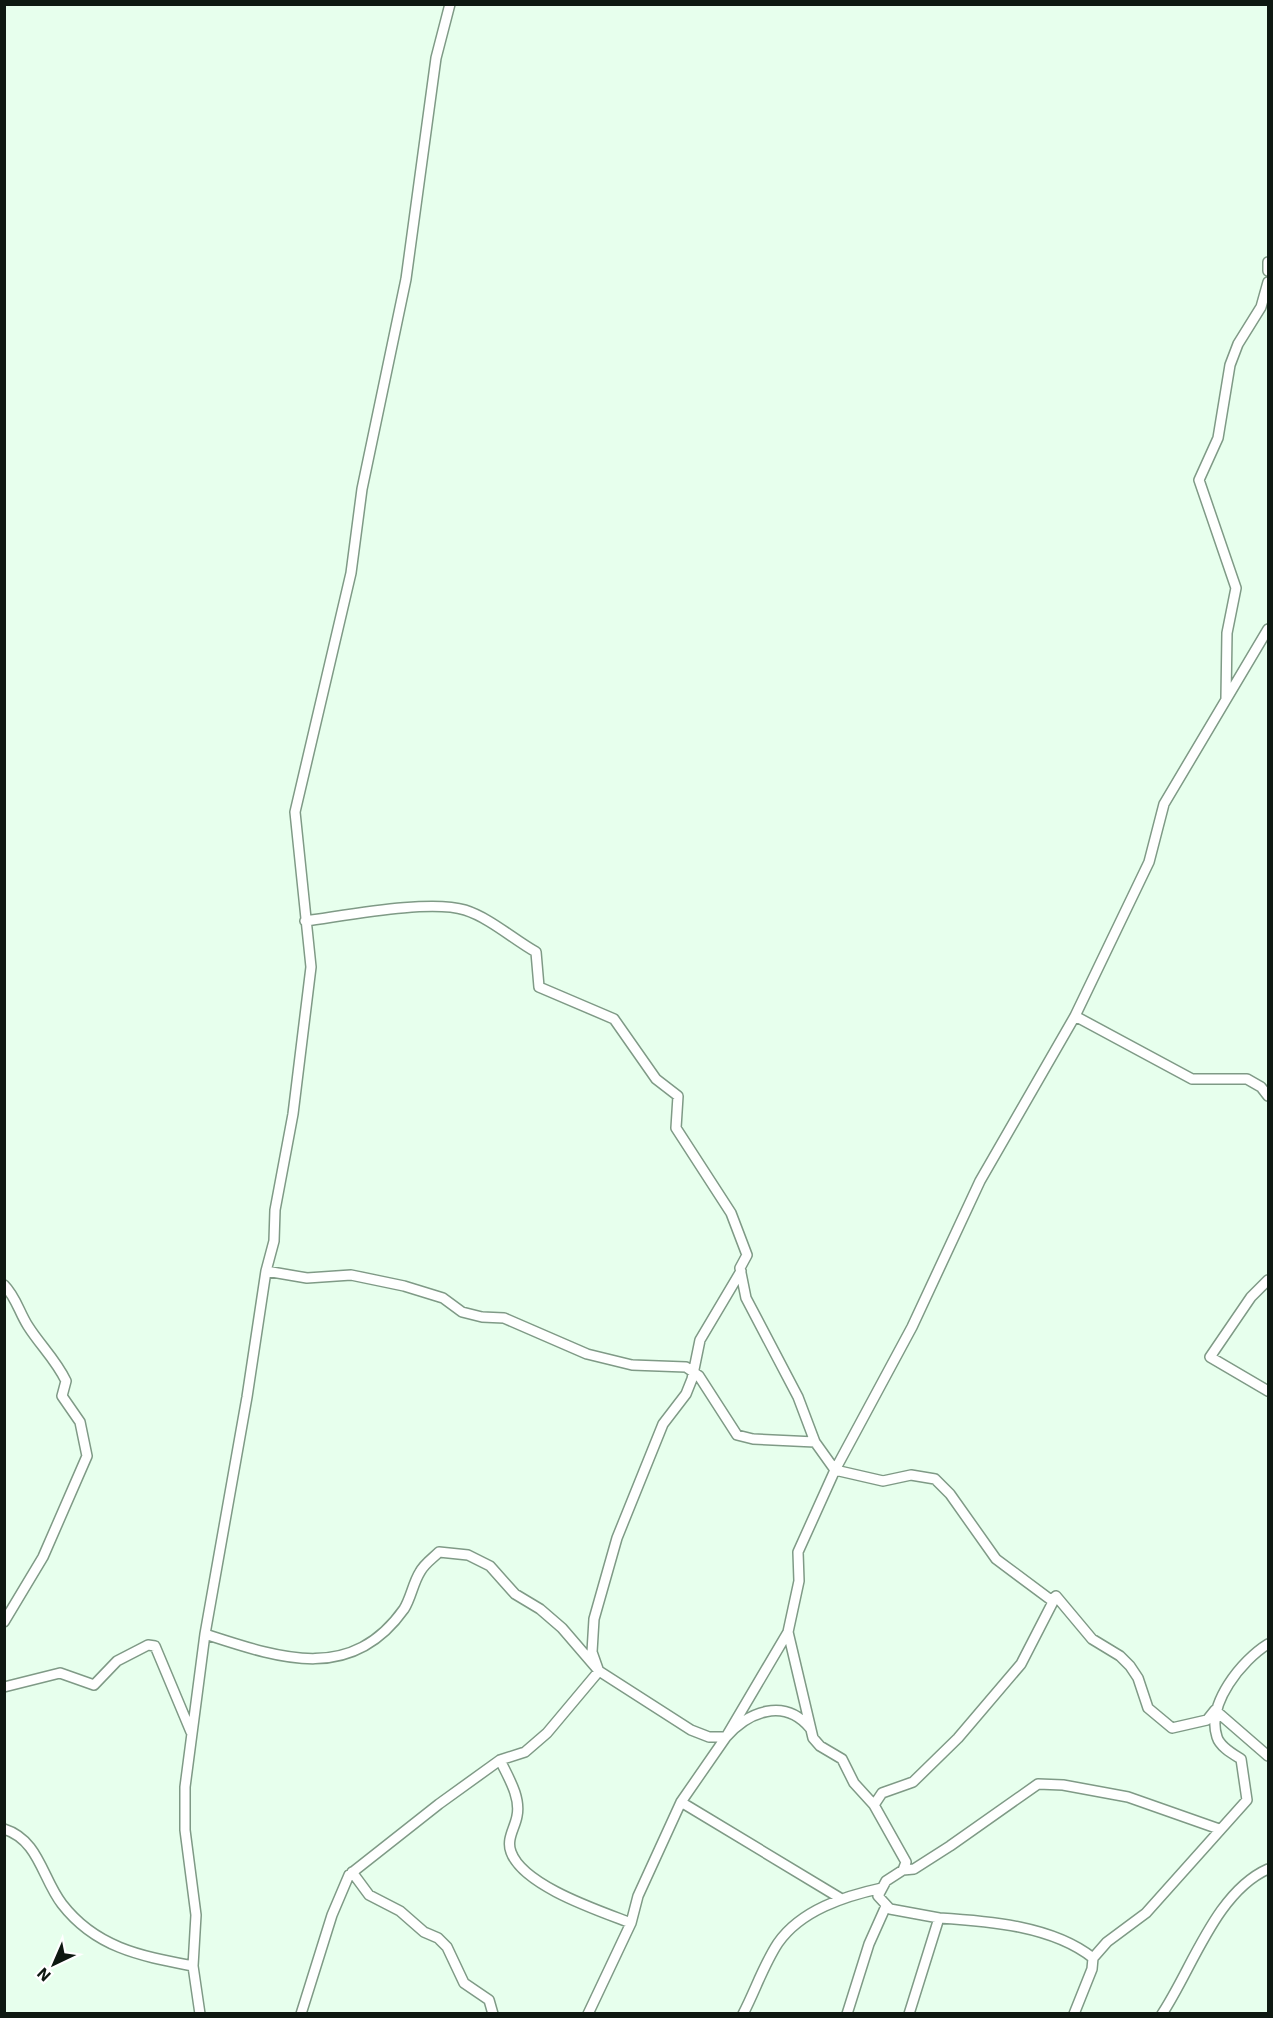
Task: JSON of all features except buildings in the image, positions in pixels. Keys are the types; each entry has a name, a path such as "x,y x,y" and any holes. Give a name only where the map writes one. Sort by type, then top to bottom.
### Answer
{"street":[{"path":"201,2013 193,1966 195,1915 184,1830 185,1787 205,1634 247,1398 266,1271 274,1241 274,1210 293,1114 311,967 304,921 295,812 351,573 362,489 406,279 436,58 450,4"},
{"path":"1269,262 1269,271"},
{"path":"1226,700 1227,633 1236,588 1199,480 1218,438 1230,365 1238,344 1261,307 1269,282"},
{"path":"588,2013 631,1923 638,1896 681,1802 726,1737 788,1632 799,1581 798,1552 835,1470 912,1327 980,1181 1075,1016 1149,862 1164,804 1269,629"},
{"path":"304,921 373,912 441,907 465,910 536,952 539,987 614,1019 656,1079 678,1096 676,1128 730,1213 747,1255 726,1300 703,1334 686,1394 663,1424 617,1538 594,1619 592,1652 599,1671"},
{"path":"1075,1016 1192,1079 1247,1079 1261,1087 1269,1096"},
{"path":"266,1271 307,1278 351,1275 404,1286 443,1298 462,1312 514,1322 586,1354 632,1365 656,1368 674,1365 694,1372 737,1435 753,1439 815,1442"},
{"path":"741,1271 746,1298 798,1396 815,1442 835,1470 884,1481 910,1475 935,1479 950,1494 996,1559 1052,1600 1056,1596"},
{"path":"1269,1280 1251,1297 1210,1357 1269,1391"},
{"path":"4,1285 12,1293 27,1324 59,1365 66,1381 62,1396 80,1422 87,1455 43,1557 4,1622"},
{"path":"205,1634 254,1650 300,1658 331,1658 354,1653 370,1645 387,1631 405,1607 420,1570 439,1552 468,1555 490,1566 515,1594 561,1628 599,1671 691,1730 709,1737 726,1737 739,1722 767,1710 792,1714 802,1719 820,1746 842,1759 854,1782 874,1805 903,1855 906,1866 903,1870"},
{"path":"1056,1596 1092,1639 1120,1656 1130,1666 1138,1678 1144,1701 1157,1718 1172,1728 1206,1720 1215,1710 1242,1665 1269,1644"},
{"path":"874,1805 882,1793 913,1782 958,1738 1021,1664 1056,1596"},
{"path":"788,1632 810,1728"},
{"path":"4,1687 60,1673 94,1685 117,1661 148,1645 155,1646 192,1732"},
{"path":"301,2013 340,1892 352,1872 500,1760 525,1752 547,1732 599,1671"},
{"path":"1215,1710 1269,1756"},
{"path":"1074,2013 1092,1969 1093,1958 1107,1941 1146,1913 1247,1800 1241,1759 1228,1751 1216,1736 1215,1710"},
{"path":"500,1760 516,1795 518,1815 510,1836 511,1852 521,1867 562,1897 631,1923"},
{"path":"1093,1958 1074,1944 1050,1936 972,1920 903,1912 886,1906 878,1896 886,1881 903,1870 914,1869 941,1852 1038,1784 1063,1785 1128,1797 1219,1829"},
{"path":"681,1802 840,1898"},
{"path":"4,1829 28,1844 62,1905 100,1938 132,1954 193,1966"},
{"path":"1162,2013 1225,1905 1253,1877 1269,1869"},
{"path":"352,1872 369,1894 400,1911 423,1932 438,1938 447,1947 464,1983 489,2000 493,2013"},
{"path":"743,2013 782,1938 820,1909 840,1898 882,1888"},
{"path":"847,2013 869,1944 886,1906"},
{"path":"909,2013 939,1917"}]}
